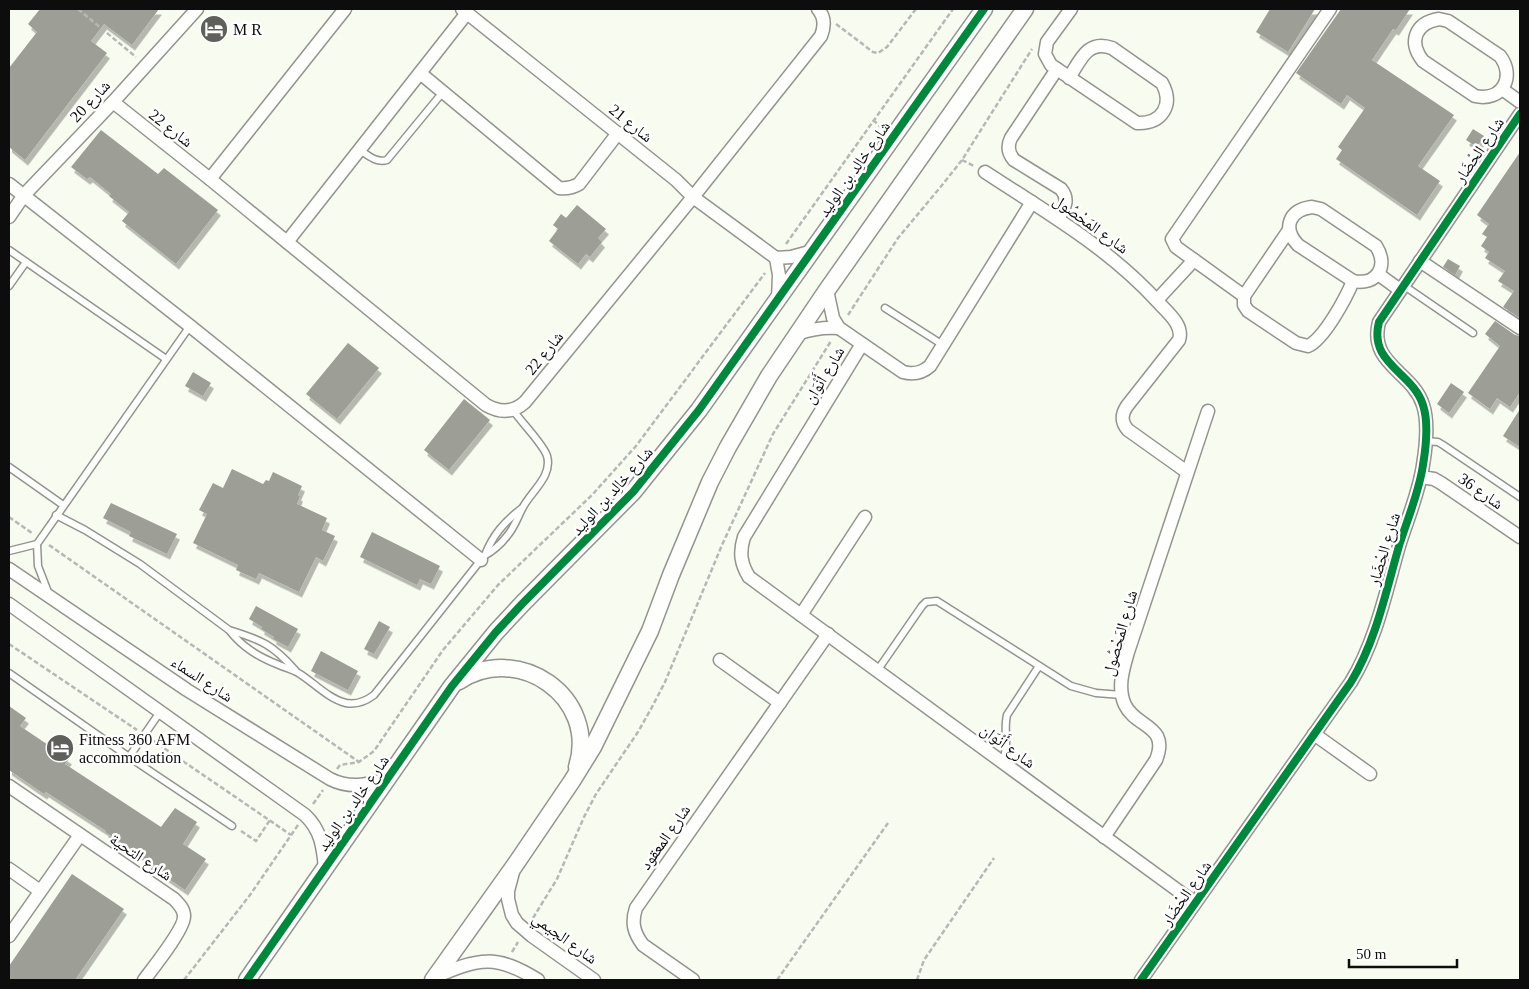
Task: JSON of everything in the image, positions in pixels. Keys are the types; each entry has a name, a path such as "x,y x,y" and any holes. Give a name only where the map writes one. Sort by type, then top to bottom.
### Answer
{"street":[{"name":"شارع 20","path":"9,217 24,195 113,102 197,9"},
{"path":"210,179 345,9"},
{"name":"شارع خالِد بن الوليد","path":"247,980 452,686 496,632 522,604 612,515 639,485 699,410 984,9"},
{"path":"434,978 515,865 572,781 608,718 650,631 693,522 728,447 769,376 796,334 1025,9"},
{"path":"1069,78 1090,48 1104,45 1112,48 1162,83 1167,99 1165,108 1154,121 1137,123 1069,78 1047,60 1045,48 1047,42 1071,9"},
{"path":"1244,296 1174,245 1172,242 1173,235 1330,9"},
{"name":"شارع 22","path":"113,102 486,405 499,411 513,410 525,402 693,197 821,36 824,24 820,10"},
{"name":"شارع 21","path":"287,242 420,73 464,11 676,180 693,197 776,258"},
{"path":"1439,19 1448,21 1500,56 1505,62 1507,71 1507,79 1502,89 1491,97 1475,96 1422,61 1414,44 1416,34 1421,26 1429,21 1439,19"},
{"path":"1057,69 1011,138 1008,147 1014,160 1061,189 1064,193 1066,202 1058,219"},
{"path":"420,73 559,188 572,188 579,184 618,133"},
{"path":"1502,89 1520,102"},
{"name":"شارع الحْضَار","path":"1141,980 1351,682 1366,655 1421,477 1426,441 1426,416 1423,404 1418,395 1381,352 1376,337 1379,322 1520,114"},
{"path":"985,172 1032,202"},
{"path":"9,184 483,558"},
{"name":"شارع المَحْصُول","path":"839,328 903,372 915,374 926,370 1032,202 1109,256 1157,300 1180,327 1180,336 1127,406 1122,418 1128,430 1188,472"},
{"path":"1303,208 1321,209 1376,246 1381,253 1383,264 1378,274 1372,280 1362,283 1353,281 1298,245 1292,238 1289,230 1290,220 1295,213 1303,208"},
{"path":"1289,230 1244,296 1244,305 1248,311 1296,344 1308,346 1317,340 1341,306 1353,281"},
{"path":"778,300 779,275 776,258 791,258 813,251"},
{"path":"1157,300 1194,260"},
{"path":"1420,261 1520,328"},
{"path":"1378,274 1402,288"},
{"path":"827,290 832,318 839,328"},
{"path":"796,334 821,328 839,328"},
{"name":"شارع أَنْوَان","path":"862,344 744,538 741,548 744,568 750,578 1195,903"},
{"name":"شارع المَحْصُول","path":"1104,837 1156,760 1160,746 1156,732 1128,711 1122,696 1122,677 1126,658 1208,411"},
{"name":"شارع 36","path":"1421,477 1434,479 1441,483 1520,538"},
{"path":"801,615 865,517"},
{"name":"شارع السماء","path":"9,569 188,690 330,779 339,784 356,786 387,779"},
{"path":"9,604 305,815 318,832 325,868"},
{"name":"شارع المعقود","path":"693,980 643,945 637,937 634,928 633,918 636,908 828,634"},
{"path":"720,660 780,703"},
{"path":"452,686 466,676 483,670 501,667 519,669 536,674 551,684 563,696 573,712 579,728 578,764 572,781"},
{"path":"1314,734 1370,774"},
{"name":"شارع التحية","path":"9,786 174,899 183,908 184,915 181,927 144,980"},
{"path":"9,936 80,835"},
{"name":"شارع الجيمي","path":"515,865 508,891 512,916 532,936 594,980"},
{"path":"9,869 40,891"},
{"path":"434,978 473,962 492,961 512,966 538,980"}],"lane":[{"path":"360,150 375,160 382,162 387,160 443,92"},
{"path":"9,250 166,359"},
{"path":"9,286 26,262"},
{"path":"1402,288 1473,333"},
{"path":"885,308 943,345"},
{"path":"50,597 41,577 37,555 38,541 190,326"},
{"path":"56,515 85,530 140,564 229,630 240,643 254,654 298,673 344,703 357,703 369,699 378,690 483,558 508,536 514,528 522,509 545,475 548,463 542,446 513,410"},
{"path":"1426,441 1443,444 1520,497"},
{"path":"9,467 63,505"},
{"path":"483,558 499,529 522,509"},
{"path":"9,551 38,541"},
{"path":"878,671 922,606 931,601 942,603 1072,686 1096,694 1122,696"},
{"path":"229,630 267,644 281,654 298,673"},
{"path":"1002,762 1007,749 1005,724 1007,715 1039,666"},
{"path":"9,673 128,757 232,826"},
{"path":"128,757 160,712"}],"path":[{"path":"78,9 146,65"},
{"path":"820,10 873,52 878,53 887,48 916,9"},
{"path":"184,980 250,895 340,765 359,762 374,751 443,650 498,585 592,495 636,446 716,342 953,9"},
{"path":"9,516 38,541 359,762"},
{"path":"232,826 256,842 270,820"},
{"path":"777,980 888,823"},
{"path":"917,980 924,960 994,858"}],"building":[{"path":"40,9 159,9 132,45 104,24 91,41 107,53 25,160 9,147 9,68 37,32 28,24"},
{"path":"1270,9 1315,9 1288,52 1256,32"},
{"path":"1341,9 1410,9 1396,30 1393,29 1372,60 1454,115 1418,166 1440,181 1417,215 1336,159 1342,150 1338,147 1365,108 1347,95 1341,104 1296,73"},
{"path":"1473,129 1484,136 1477,147 1466,140"},
{"path":"101,130 158,174 164,168 218,210 176,264 122,221 129,212 109,196 111,194 90,177 87,179 71,167"},
{"path":"1520,152 1520,318 1503,307 1514,291 1498,281 1505,271 1485,258 1489,252 1481,246 1487,237 1482,234 1489,224 1477,215"},
{"path":"577,205 606,229 598,238 602,242 590,257 586,254 578,264 549,241 558,229 553,225 561,214 566,218"},
{"path":"1448,259 1460,266 1455,275 1443,267"},
{"path":"1495,321 1515,335 1520,336 1520,392 1510,407 1497,398 1490,409 1468,393 1500,346 1485,334"},
{"path":"348,343 379,368 337,419 306,394"},
{"path":"193,372 211,383 203,396 185,386"},
{"path":"1451,383 1464,392 1449,413 1437,404"},
{"path":"464,399 490,420 449,470 424,450"},
{"path":"1520,409 1520,447 1503,436"},
{"path":"232,469 263,484 266,480 269,481 273,472 302,486 297,504 327,518 322,530 335,536 323,561 316,557 299,592 259,573 256,579 236,570 238,565 193,543 207,514 199,510 213,483 223,488"},
{"path":"111,503 177,534 167,554 129,536 131,532 103,518"},
{"path":"372,532 440,566 431,584 420,579 417,585 360,557"},
{"path":"256,606 298,629 288,647 273,639 274,637 261,629 262,627 249,619"},
{"path":"379,621 390,627 374,654 364,649"},
{"path":"321,651 358,671 348,690 311,671"},
{"path":"9,706 26,718 20,726 69,759 65,764 161,827 175,808 197,822 183,844 206,859 185,890 147,864 149,861 106,831 46,792 44,794 9,770"},
{"path":"72,874 124,909 75,980 9,980 9,966"}],"cycle path":[{"path":"247,980 452,686 496,632 522,604 633,492 699,410 984,9"},
{"path":"1141,980 1351,682 1360,666 1380,616 1399,546 1419,486 1426,435 1425,412 1418,394 1385,358 1380,348 1377,336 1379,322 1520,114"}],"place":[{"name":"M R","path":"214,29"},
{"name":"Fitness 360 AFM accommodation","path":"60,748"}]}
